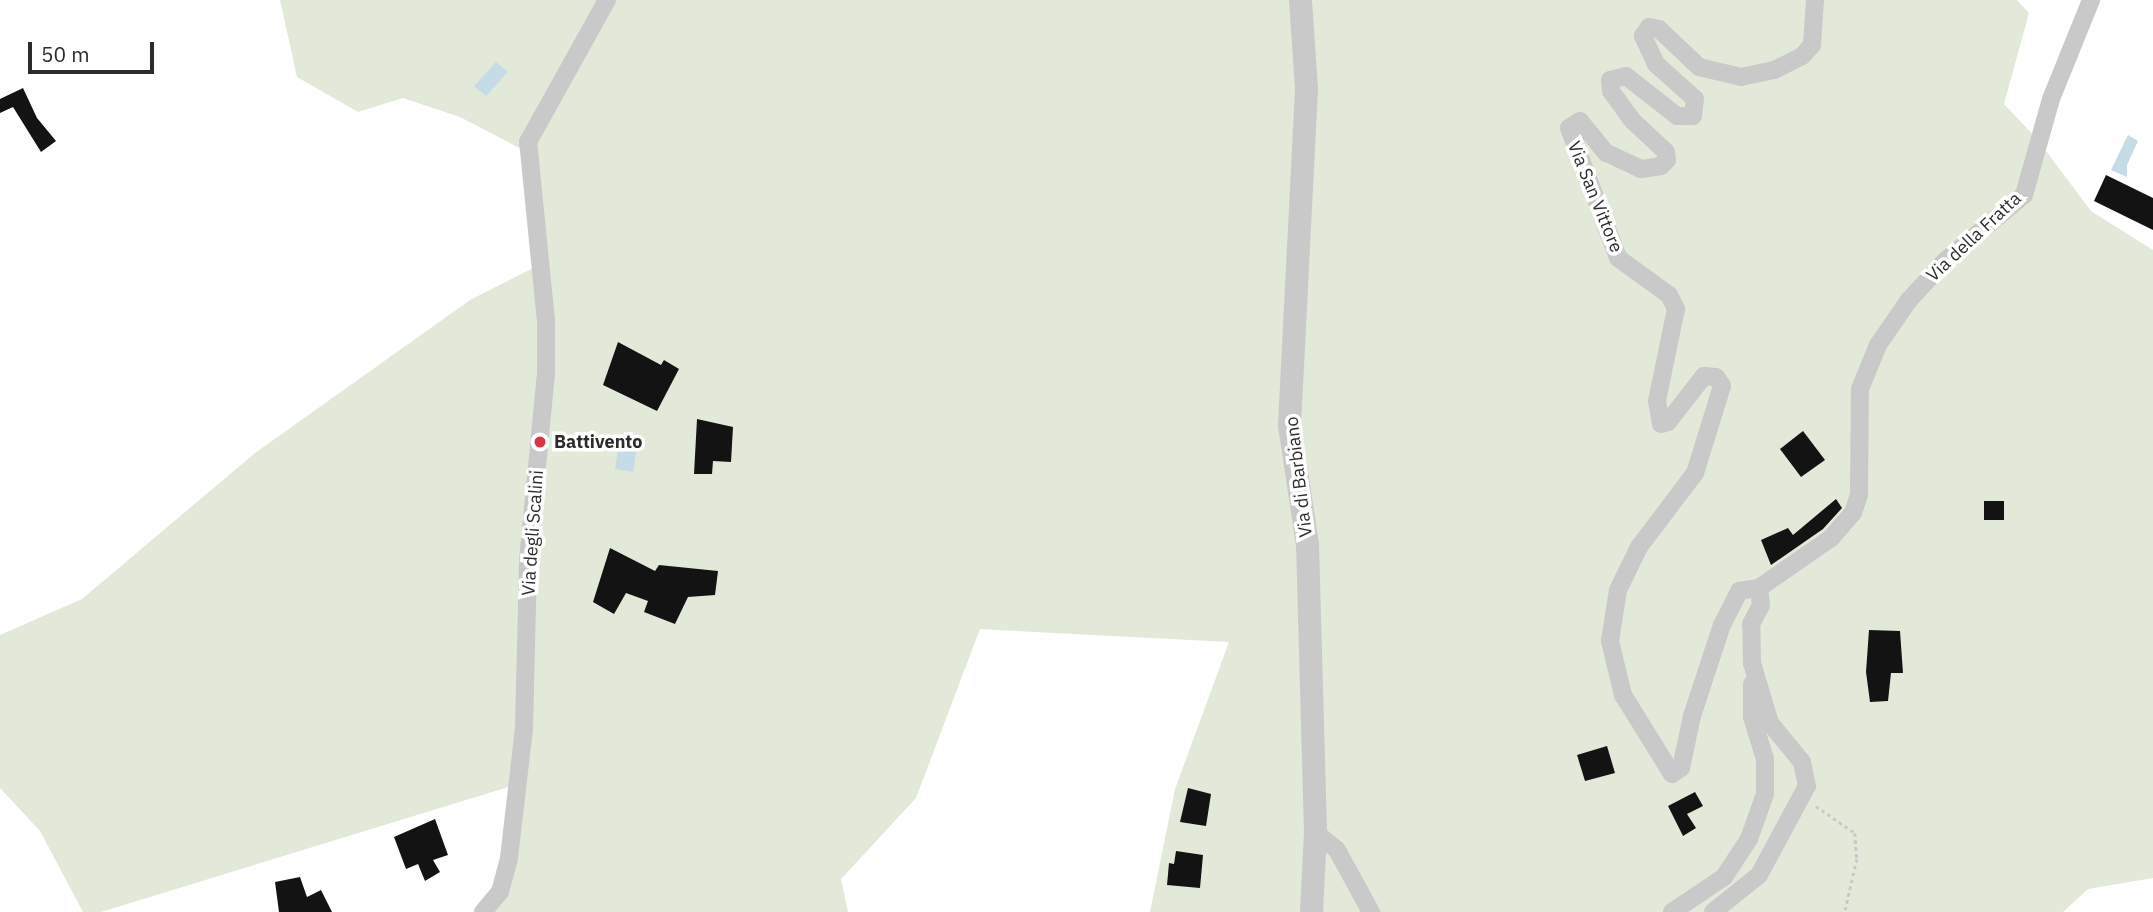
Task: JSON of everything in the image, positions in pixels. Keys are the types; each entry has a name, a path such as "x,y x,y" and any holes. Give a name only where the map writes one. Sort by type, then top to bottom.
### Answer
{"street":[{"name":"Via degli Scalini","path":"483,912 500,892 511,845 524,729 528,560 546,374 546,321 528,142 607,0"},
{"name":"Via di Barbiano","path":"1300,0 1306,89 1289,425 1307,544 1315,832 1311,912"},
{"name":"Via San Vittore","path":"1759,588 1740,591 1721,625 1692,716 1681,768 1672,774 1623,695 1610,641 1618,590 1639,547 1695,473 1722,386 1716,377 1703,376 1668,422 1661,424 1657,401 1675,309 1669,295 1618,258 1569,128 1580,121 1606,153 1641,169 1661,166 1667,160 1666,152 1633,121 1611,90 1610,80 1626,76 1677,116 1693,116 1695,99 1656,64 1643,36 1649,27 1659,29 1699,67 1741,77 1774,70 1802,56 1812,45 1815,0"},
{"name":"Via della Fratta","path":"1759,588 1831,538 1853,513 1859,495 1860,388 1878,345 1909,300 1945,261 2024,195 2050,99 2091,0"},
{"path":"1672,912 1724,877 1749,839 1765,794 1765,759 1752,717 1751,624 1761,605 1759,588"},
{"path":"1713,912 1759,875 1807,786 1802,762 1770,723 1752,663"},
{"path":"1315,832 1337,850 1371,912"}],"path":[{"path":"1823,814 1855,833 1857,859 1845,912"}],"green space":[{"path":"280,0 2017,0 2029,13 2004,104 2037,139 2091,211 2153,250 2153,878 2088,889 2063,912 1150,912 1175,789 1229,642 980,629 916,798 841,879 848,912 486,912 508,866 518,784 101,912 83,912 40,831 0,788 0,635 82,599 255,453 470,300 539,265 527,152 460,117 403,98 358,112 297,77"}],"water":[{"path":"496,62 508,72 486,96 474,86"},
{"path":"2128,135 2138,141 2127,165 2127,177 2111,170"},
{"path":"620,438 638,440 633,472 615,469"}],"building":[{"path":"23,88 37,118 56,141 41,152 13,107 0,113 0,99"},
{"path":"2106,175 2153,198 2153,230 2094,201"},
{"path":"618,342 661,365 664,360 679,369 657,411 603,385"},
{"path":"697,419 733,427 731,462 713,461 712,474 694,474"},
{"path":"1803,431 1825,460 1801,477 1780,449"},
{"path":"1836,499 1842,508 1823,529 1771,565 1761,540 1788,528 1793,535"},
{"path":"1984,501 2004,501 2004,520 1984,520"},
{"path":"610,548 655,571 659,565 718,571 715,595 688,597 675,624 644,612 648,601 626,593 614,614 593,602"},
{"path":"1869,630 1900,631 1903,673 1891,673 1888,701 1870,702 1866,672"},
{"path":"1607,746 1615,773 1585,781 1577,755"},
{"path":"1188,788 1211,794 1206,826 1180,822"},
{"path":"1695,792 1703,806 1687,814 1696,828 1683,836 1668,806"},
{"path":"435,819 448,855 433,860 440,872 425,881 418,864 406,869 394,837"},
{"path":"1176,851 1203,855 1200,888 1167,885 1169,863 1174,864"},
{"path":"300,877 307,897 321,890 332,912 279,912 275,882"}],"place":[{"name":"Battivento","path":"540,442"}]}
